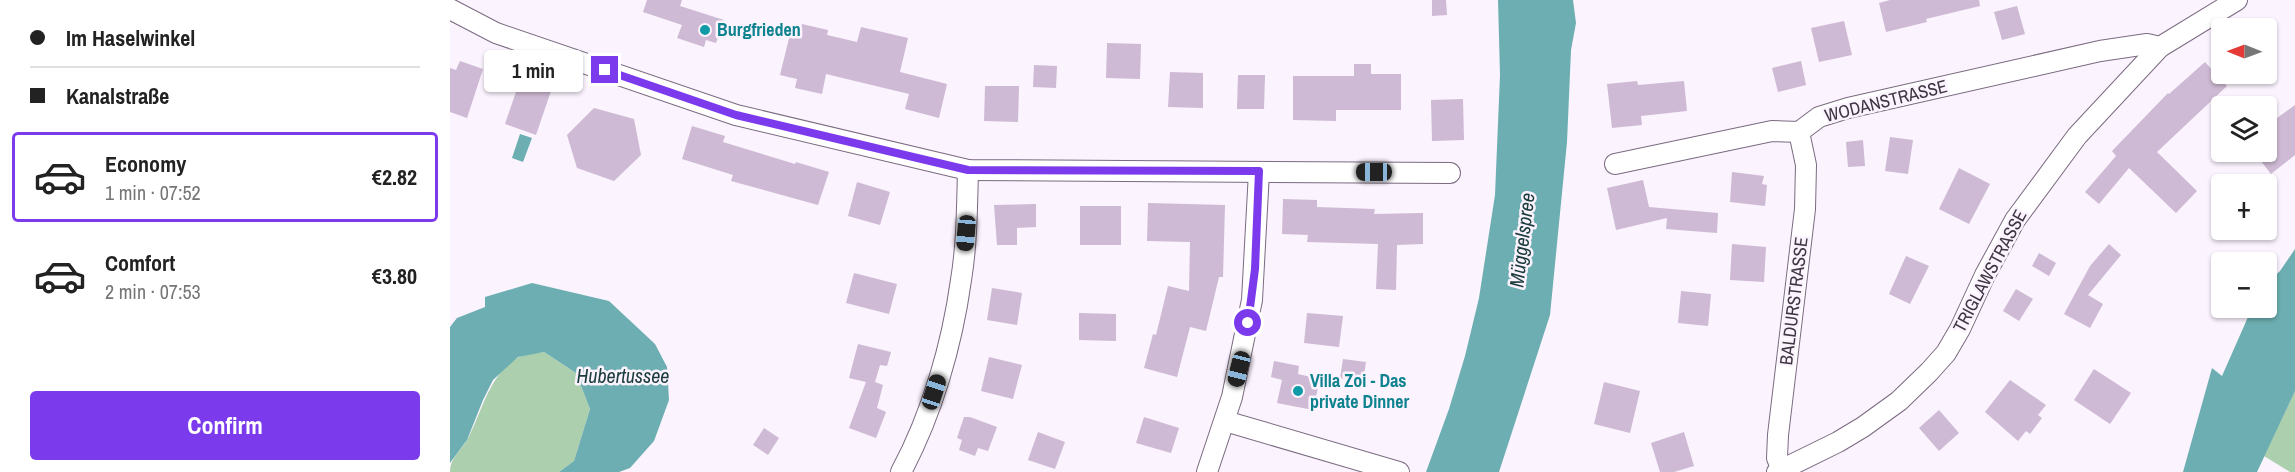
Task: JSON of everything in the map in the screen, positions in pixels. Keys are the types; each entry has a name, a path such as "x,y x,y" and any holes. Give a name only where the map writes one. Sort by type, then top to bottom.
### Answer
{"street":[{"name":"TRIGLAWSTRASSE","path":"1779,471 1838,442 1871,421 1899,401 1929,372 1946,353 1960,330 1997,251 2020,212 2077,136 2160,47 2237,0"},
{"path":"450,9 496,33 736,115 968,170 1450,173"},
{"name":"WODANSTRASSE","path":"1799,132 1818,117 1869,103 2100,51 2147,44 2160,47"},
{"path":"1615,164 1763,133 1799,132"},
{"name":"BALDURSTRASSE","path":"1779,471 1778,435 1805,209 1806,165 1799,132"},
{"path":"901,472 923,425 941,371 962,280 968,170"},
{"path":"1207,472 1225,421 1239,369 1252,300 1259,171"},
{"path":"1225,421 1399,472"}],"green space":[{"path":"544,352 576,373 590,409 574,461 559,472 450,472 454,459 473,429 492,385 499,375 517,358"},
{"path":"2295,391 2295,472 2290,472 2264,456"}],"water":[{"name":"Müggelspree","path":"1498,0 1573,0 1576,23 1571,50 1567,142 1550,315 1499,472 1426,472 1465,356 1479,298 1495,195 1500,75"},
{"path":"520,134 532,138 523,162 512,158"},
{"path":"2295,249 2295,391 2257,472 2183,472 2212,368 2222,376 2248,318 2277,318 2277,274"},
{"name":"Hubertussee","path":"532,283 609,301 655,344 667,367 669,400 654,441 630,468 619,472 559,472 574,461 590,409 576,373 544,352 518,357 493,380 467,440 450,463 450,327 457,318 485,307 485,297"}],"building":[{"path":"647,0 682,0 680,6 724,20 716,43 706,40 704,47 677,38 682,25 643,12"},
{"path":"1432,0 1446,0 1447,15 1432,16"},
{"path":"1890,0 1979,0 1980,6 1926,19 1927,22 1886,32 1879,3"},
{"path":"2017,6 2025,34 2002,40 1994,12"},
{"path":"1844,21 1852,55 1819,62 1811,28"},
{"path":"802,24 828,30 827,35 857,42 861,27 908,38 900,72 947,84 939,118 905,109 909,94 826,74 822,94 795,88 797,79 780,75 792,26 801,28"},
{"path":"1107,43 1141,44 1140,79 1106,78"},
{"path":"460,61 483,69 467,118 450,112 450,68 456,70"},
{"path":"1801,61 1806,85 1778,92 1772,68"},
{"path":"2205,62 2211,69 2211,84 2227,86 2216,96 2211,96 2211,101 2157,152 2197,191 2176,213 2129,168 2099,204 2085,192 2116,156 2112,151"},
{"path":"1354,64 1371,64 1371,74 1401,74 1401,110 1336,110 1336,121 1293,120 1293,76 1354,76"},
{"path":"1034,65 1057,66 1056,88 1033,87"},
{"path":"1170,72 1203,73 1203,108 1168,107"},
{"path":"1238,75 1265,75 1264,109 1237,109"},
{"path":"520,80 551,91 536,135 505,124"},
{"path":"1637,81 1638,85 1684,81 1687,111 1641,116 1642,125 1612,128 1607,84"},
{"path":"985,86 1019,86 1018,122 984,121"},
{"path":"1463,99 1464,140 1432,141 1431,100"},
{"path":"2295,105 2295,155 2271,174 2262,162 2277,162 2277,118"},
{"path":"594,108 634,119 641,155 614,181 577,168 567,135"},
{"path":"692,126 725,136 723,142 829,172 818,205 731,181 733,175 682,159"},
{"path":"1890,137 1913,140 1908,174 1885,171"},
{"path":"1863,140 1865,166 1848,167 1846,142"},
{"path":"1959,168 1990,184 1969,224 1939,209"},
{"path":"1732,172 1764,176 1762,184 1767,185 1765,206 1730,202"},
{"path":"1643,180 1649,207 1718,213 1717,233 1666,229 1667,218 1616,230 1607,188"},
{"path":"857,182 890,192 880,225 848,216"},
{"path":"1283,199 1317,200 1317,207 1375,209 1374,214 1423,213 1423,244 1397,245 1396,290 1376,289 1378,244 1307,242 1308,235 1282,234"},
{"path":"1148,203 1225,205 1223,277 1219,277 1206,331 1190,327 1177,377 1144,368 1153,334 1156,335 1168,286 1189,291 1190,242 1147,241"},
{"path":"1036,204 1036,227 1017,228 1017,245 997,245 994,205"},
{"path":"1080,206 1121,206 1121,245 1080,245"},
{"path":"1732,244 1766,247 1764,282 1730,280"},
{"path":"2109,244 2121,255 2088,295 2103,304 2090,328 2064,314 2090,266"},
{"path":"2039,253 2056,263 2049,276 2032,266"},
{"path":"1906,256 1929,266 1910,304 1889,294"},
{"path":"854,273 897,284 889,314 846,303"},
{"path":"992,288 1022,293 1017,325 987,320"},
{"path":"2016,289 2033,299 2019,321 2003,311"},
{"path":"1681,291 1711,294 1708,326 1678,323"},
{"path":"1079,313 1116,314 1116,341 1079,340"},
{"path":"1307,313 1343,316 1339,347 1304,343"},
{"path":"858,344 891,352 887,366 880,365 875,382 883,385 877,408 886,412 876,438 849,428 866,382 849,378"},
{"path":"989,357 1022,365 1013,399 981,391"},
{"path":"1343,359 1366,362 1363,382 1340,378"},
{"name":"Villa Zoi - Das private Dinner","path":"1274,361 1299,366 1298,374 1320,379 1313,410 1277,403 1282,380 1271,377"},
{"path":"2094,369 2131,393 2110,424 2074,400"},
{"path":"2010,380 2046,405 2038,415 2042,418 2030,434 2026,431 2018,441 1985,412"},
{"path":"1604,382 1640,391 1630,433 1594,424"},
{"path":"1939,410 1959,433 1939,451 1919,428"},
{"path":"964,417 997,427 988,451 978,448 975,456 959,450 962,440 957,438"},
{"path":"1144,417 1179,428 1171,453 1136,443"},
{"path":"764,428 779,438 768,455 753,445"},
{"path":"1038,432 1065,442 1055,469 1028,460"},
{"path":"1684,432 1694,466 1674,472 1660,472 1651,443"}],"place":[{"name":"Burgfrieden","path":"705,30"},
{"name":"Villa Zoi - Das private Dinner","path":"1298,391"}],"route":[{"path":"605,70 736,115 968,170 1259,171 1255,269 1248,323"}]}
